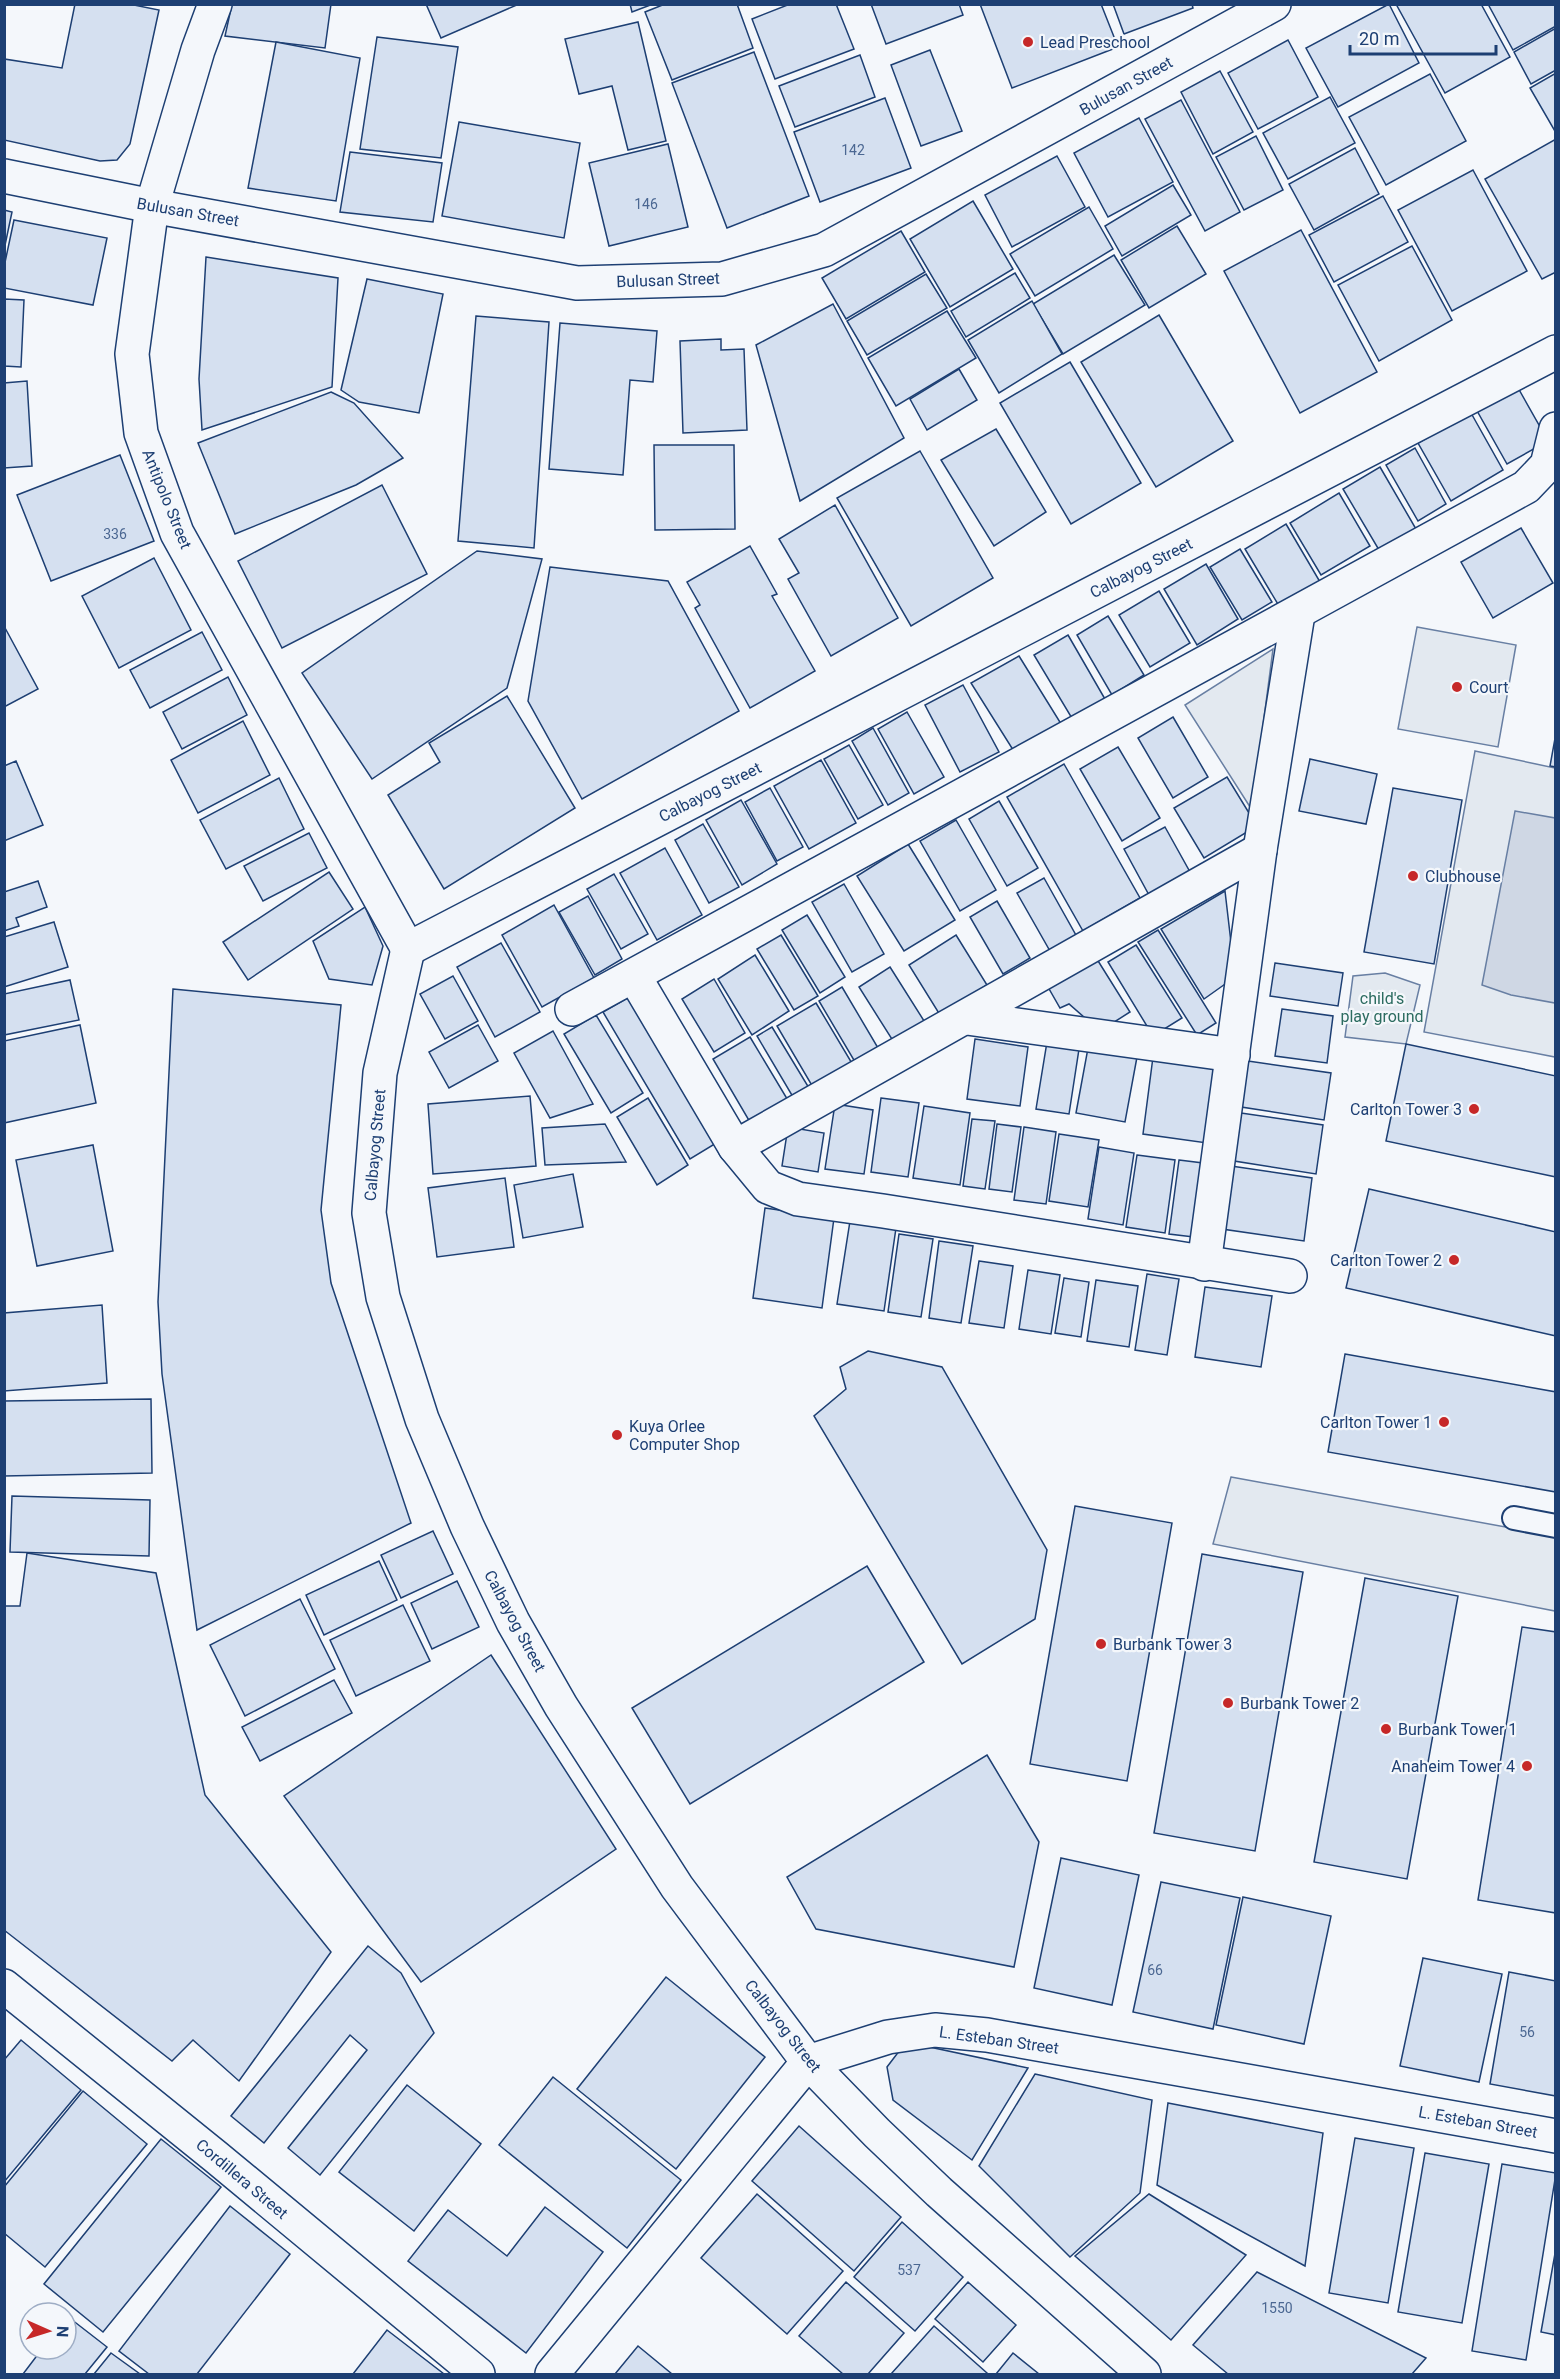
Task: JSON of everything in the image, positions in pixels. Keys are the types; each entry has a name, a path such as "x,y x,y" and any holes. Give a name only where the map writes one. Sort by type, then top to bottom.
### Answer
{"street":[{"name":"Antipolo Street","path":"215,4 198,50 152,206 132,354 141,434 177,533 408,949"},
{"name":"Bulusan Street","path":"4,176 152,206 577,283 722,279 824,250 1274,4"},
{"name":"Calbayog Street","path":"1144,2374 939,2192 808,2062 677,1887 561,1706 513,1622 467,1526 422,1419 383,1297 369,1213 380,1073 408,949 1556,352"},
{"path":"572,1010 1527,487 1547,465 1556,429"},
{"path":"1204,1264 1260,849 1298,614"},
{"path":"735,1147 967,1018 1260,849"},
{"path":"634,976 735,1147 768,1187 798,1199 1290,1276"},
{"path":"967,1018 1233,1055"},
{"name":"Cordillera Street","path":"4,1986 216,2157 478,2374"},
{"name":"L. Esteban Street","path":"808,2062 899,2035 935,2030 987,2035 1556,2136"},
{"path":"552,2374 808,2062"}],"lane":[{"path":"1514,1518 1556,1527"}],"green space":[{"name":"Court","path":"1417,627 1516,645 1498,747 1398,729"},
{"path":"1273,649 1252,810 1185,705"},
{"path":"1475,751 1555,768 1555,1057 1424,1032"},
{"name":"child's play ground","path":"1385,973 1420,985 1406,1044 1345,1037 1353,976"},
{"path":"1231,1477 1555,1536 1555,1611 1213,1544"}],"shaded area":[{"path":"1515,811 1555,818 1555,1003 1511,995 1482,985"}],"building":[{"path":"75,4 129,4 159,10 130,144 117,160 100,161 4,140 4,59 62,68"},
{"path":"232,4 331,4 325,48 225,36"},
{"path":"426,4 519,4 441,38"},
{"path":"630,4 653,4 632,12"},
{"path":"665,4 737,4 753,48 672,80 645,12"},
{"path":"790,4 836,4 854,49 775,79 752,19"},
{"path":"871,4 959,4 963,15 886,44"},
{"path":"980,4 1101,4 1118,47 1012,88"},
{"path":"1113,4 1192,4 1193,8 1124,34"},
{"path":"1389,4 1419,63 1338,107 1306,48"},
{"path":"1396,4 1481,4 1510,57 1445,93"},
{"path":"1488,4 1556,4 1556,26 1513,50"},
{"path":"638,22 666,141 628,150 612,86 579,94 565,39"},
{"path":"1556,28 1556,70 1531,84 1514,52"},
{"path":"377,37 458,47 441,158 360,149"},
{"path":"1288,40 1318,97 1258,129 1228,73"},
{"path":"276,42 360,58 336,201 248,188"},
{"path":"930,50 962,131 921,146 891,65"},
{"path":"754,52 809,196 727,228 672,83"},
{"path":"860,55 875,97 795,127 779,86"},
{"path":"1220,71 1253,132 1213,154 1181,92"},
{"path":"1556,73 1556,133 1530,88"},
{"path":"1430,74 1466,141 1386,185 1349,117"},
{"path":"1330,97 1355,143 1288,179 1263,133"},
{"path":"885,98 911,168 820,202 794,132"},
{"path":"1181,100 1240,212 1205,231 1145,119"},
{"path":"1139,118 1173,182 1108,217 1074,153"},
{"path":"459,122 580,143 564,238 442,216"},
{"path":"1256,136 1283,190 1244,210 1216,157"},
{"path":"1556,139 1556,272 1542,279 1485,179"},
{"path":"668,144 688,227 609,246 589,163"},
{"path":"1355,148 1379,194 1314,230 1289,184"},
{"path":"350,152 442,163 433,222 340,212"},
{"path":"1057,156 1085,207 1012,247 985,195"},
{"path":"1473,170 1527,271 1452,311 1398,210"},
{"path":"1173,185 1191,215 1122,256 1105,226"},
{"path":"1383,196 1408,242 1334,282 1309,235"},
{"path":"973,201 1013,269 950,307 910,239"},
{"path":"1089,207 1113,249 1035,296 1010,254"},
{"path":"4,210 12,212 4,250"},
{"path":"14,220 107,238 93,305 4,288 4,267"},
{"path":"1177,226 1206,274 1149,308 1121,260"},
{"path":"1301,230 1377,372 1300,413 1224,271"},
{"path":"901,231 925,272 846,319 822,278"},
{"path":"1412,246 1452,320 1379,361 1338,285"},
{"path":"1114,255 1145,305 1063,354 1033,304"},
{"path":"206,257 338,278 332,387 202,430 199,379"},
{"path":"1015,273 1030,298 966,337 951,311"},
{"path":"926,274 947,308 867,355 847,321"},
{"path":"367,279 443,294 419,413 359,402 341,390"},
{"path":"4,299 24,300 21,367 4,366"},
{"path":"1032,301 1062,354 999,393 968,340"},
{"path":"833,304 904,438 800,501 756,345"},
{"path":"947,311 976,358 896,406 868,358"},
{"path":"1159,315 1233,441 1156,487 1081,362"},
{"path":"476,316 549,322 534,548 458,541"},
{"path":"560,323 657,331 653,382 630,380 623,475 549,469"},
{"path":"721,339 721,350 744,349 747,430 683,433 680,341"},
{"path":"1070,362 1141,483 1071,524 1000,403"},
{"path":"959,369 977,400 927,430 910,399"},
{"path":"27,381 32,466 4,468 4,383"},
{"path":"1517,386 1548,441 1507,464 1476,409"},
{"path":"331,392 354,403 403,458 356,485 235,534 198,443"},
{"path":"1471,413 1503,470 1451,501 1418,443"},
{"path":"996,429 1046,512 994,546 941,460"},
{"path":"654,445 734,445 735,529 655,530"},
{"path":"1415,448 1446,504 1418,521 1386,465"},
{"path":"920,451 993,578 911,626 837,498"},
{"path":"120,455 154,541 51,581 17,495"},
{"path":"1380,467 1416,529 1379,550 1343,489"},
{"path":"382,485 427,574 282,648 238,561"},
{"path":"1339,493 1370,546 1321,575 1290,523"},
{"path":"835,505 898,618 831,656 788,579 799,573 779,539"},
{"path":"1286,524 1323,587 1282,611 1245,549"},
{"path":"1521,528 1553,583 1493,618 1461,562"},
{"path":"750,546 777,594 772,596 815,671 750,708 695,608 700,605 687,582"},
{"path":"1240,549 1272,602 1242,620 1210,567"},
{"path":"477,551 542,559 507,688 372,779 302,673"},
{"path":"154,558 191,630 119,668 82,596"},
{"path":"1206,564 1238,619 1197,645 1164,589"},
{"path":"550,567 668,581 739,711 582,799 528,701"},
{"path":"1159,591 1190,643 1150,667 1119,615"},
{"path":"1108,616 1144,675 1112,695 1077,635"},
{"path":"4,626 38,689 4,707"},
{"path":"202,632 222,670 150,708 130,670"},
{"path":"1068,635 1109,706 1076,725 1034,655"},
{"path":"1019,656 1063,727 1015,753 971,683"},
{"path":"228,677 247,715 182,749 163,712"},
{"path":"963,685 999,752 960,772 925,705"},
{"path":"507,696 575,808 444,889 388,795 440,762 429,743"},
{"path":"907,712 944,777 914,794 878,729"},
{"path":"1173,717 1208,777 1173,798 1138,738"},
{"path":"243,721 270,775 198,813 171,760"},
{"path":"873,728 909,793 888,805 852,741"},
{"path":"1556,733 1556,767 1550,766"},
{"path":"849,745 883,805 858,819 824,759"},
{"path":"1118,747 1160,818 1122,841 1080,769"},
{"path":"1310,759 1377,774 1366,824 1299,811"},
{"path":"821,760 856,823 809,849 774,786"},
{"path":"16,761 43,825 4,841 4,766"},
{"path":"1064,764 1140,898 1083,931 1007,797"},
{"path":"1227,777 1257,826 1204,858 1174,808"},
{"path":"279,778 304,829 226,869 200,820"},
{"path":"770,788 803,847 777,861 745,802"},
{"name":"Clubhouse","path":"1393,788 1462,800 1434,964 1364,952"},
{"path":"741,800 777,864 742,885 706,820"},
{"path":"999,801 1038,868 1007,886 969,819"},
{"path":"956,820 996,890 960,911 920,841"},
{"path":"703,824 739,887 709,903 675,840"},
{"path":"1165,827 1190,872 1149,895 1124,849"},
{"path":"309,833 327,868 263,901 244,866"},
{"path":"908,844 955,920 904,951 857,876"},
{"path":"665,848 702,915 657,940 620,873"},
{"path":"329,872 353,909 248,980 223,942"},
{"path":"614,874 648,934 621,949 587,889"},
{"path":"1044,878 1077,937 1050,951 1017,893"},
{"path":"38,881 47,907 16,918 19,926 4,931 4,892"},
{"path":"844,884 884,954 852,972 812,902"},
{"path":"1225,891 1235,977 1204,999 1161,929"},
{"path":"588,896 622,959 595,975 559,912"},
{"path":"997,901 1030,958 1003,974 970,917"},
{"path":"554,905 594,978 542,1007 502,935"},
{"path":"365,907 383,946 372,985 329,979 313,941"},
{"path":"807,915 845,977 820,993 782,930"},
{"path":"54,922 68,967 4,987 4,937"},
{"path":"1158,930 1216,1023 1197,1035 1138,942"},
{"path":"781,935 818,996 794,1010 757,949"},
{"path":"956,935 987,985 940,1015 909,965"},
{"path":"501,943 540,1012 495,1037 457,967"},
{"path":"1136,945 1182,1018 1153,1036 1108,962"},
{"path":"755,955 789,1011 752,1035 718,979"},
{"path":"1095,956 1130,1012 1100,1031 1069,1004 1060,1008 1048,987"},
{"path":"1275,963 1343,973 1338,1006 1270,996"},
{"path":"890,967 926,1024 895,1044 859,987"},
{"path":"453,976 478,1021 445,1039 420,994"},
{"path":"714,979 745,1033 714,1052 682,999"},
{"path":"70,980 79,1020 4,1035 4,994"},
{"path":"842,987 881,1053 858,1067 819,1001"},
{"path":"173,989 341,1005 321,1210 331,1283 411,1523 197,1630 162,1374 158,1302"},
{"path":"631,996 718,1142 690,1159 603,1012"},
{"path":"816,1003 853,1065 814,1089 777,1026"},
{"path":"1282,1009 1333,1016 1327,1063 1275,1056"},
{"path":"596,1015 643,1093 611,1113 564,1034"},
{"path":"80,1025 96,1103 4,1123 4,1041"},
{"path":"478,1025 498,1061 449,1088 429,1052"},
{"path":"772,1027 809,1088 793,1097 757,1036"},
{"path":"553,1031 593,1104 550,1118 514,1053"},
{"path":"750,1037 792,1107 754,1129 713,1059"},
{"path":"975,1039 1028,1047 1020,1106 967,1099"},
{"path":"1047,1042 1079,1049 1069,1114 1036,1109"},
{"name":"Carlton Tower 3","path":"1406,1044 1556,1076 1556,1177 1386,1141"},
{"path":"1088,1048 1137,1057 1125,1122 1076,1113"},
{"path":"1153,1057 1217,1065 1207,1143 1143,1134"},
{"path":"1241,1060 1331,1073 1324,1120 1235,1106"},
{"path":"530,1096 536,1166 433,1174 428,1104"},
{"path":"648,1098 688,1165 657,1185 617,1117"},
{"path":"881,1098 919,1103 908,1177 871,1172"},
{"path":"835,1104 873,1110 864,1174 825,1169"},
{"path":"924,1106 970,1113 960,1185 913,1178"},
{"path":"1234,1112 1323,1125 1316,1174 1228,1160"},
{"path":"972,1119 995,1121 985,1189 963,1186"},
{"path":"605,1124 626,1162 545,1165 542,1128"},
{"path":"997,1124 1021,1127 1012,1192 989,1189"},
{"path":"788,1127 824,1133 818,1172 782,1166"},
{"path":"1024,1127 1056,1132 1046,1204 1014,1200"},
{"path":"1059,1134 1099,1140 1088,1207 1049,1201"},
{"path":"93,1145 113,1251 37,1266 16,1160"},
{"path":"1099,1147 1134,1153 1123,1225 1088,1219"},
{"path":"1137,1155 1175,1160 1165,1233 1126,1227"},
{"path":"1179,1160 1211,1164 1202,1238 1169,1234"},
{"path":"1231,1166 1312,1178 1304,1241 1222,1229"},
{"path":"573,1174 583,1227 523,1238 514,1185"},
{"path":"505,1178 514,1247 437,1257 428,1188"},
{"name":"Carlton Tower 2","path":"1369,1189 1556,1232 1556,1336 1346,1288"},
{"path":"765,1208 834,1218 822,1308 753,1298"},
{"path":"850,1221 896,1228 884,1311 837,1304"},
{"path":"899,1234 933,1239 921,1317 888,1312"},
{"path":"939,1241 973,1246 961,1323 929,1318"},
{"path":"979,1261 1013,1266 1004,1328 969,1323"},
{"path":"1028,1270 1060,1275 1051,1334 1019,1329"},
{"path":"1147,1274 1179,1279 1167,1355 1135,1350"},
{"path":"1064,1278 1089,1282 1081,1337 1055,1333"},
{"path":"1096,1280 1138,1286 1129,1347 1087,1341"},
{"path":"1205,1287 1272,1296 1261,1367 1195,1357"},
{"path":"102,1305 107,1383 4,1391 4,1313"},
{"path":"868,1351 942,1367 1047,1550 1035,1619 962,1664 814,1416 846,1389 840,1367"},
{"name":"Carlton Tower 1","path":"1345,1354 1556,1392 1556,1492 1328,1452"},
{"path":"151,1399 152,1473 4,1476 4,1401"},
{"path":"12,1496 150,1500 149,1556 10,1552"},
{"name":"Burbank Tower 3","path":"1075,1506 1172,1523 1127,1781 1030,1764"},
{"path":"433,1531 453,1574 401,1598 381,1555"},
{"path":"27,1553 156,1573 205,1795 331,1952 239,2081 193,2040 172,2061 4,1930 4,1606 20,1606"},
{"name":"Burbank Tower 2","path":"1202,1554 1303,1572 1255,1851 1154,1833"},
{"path":"379,1561 397,1600 324,1635 306,1595"},
{"path":"867,1566 924,1662 690,1804 632,1708"},
{"name":"Burbank Tower 1","path":"1365,1578 1458,1596 1407,1879 1314,1862"},
{"path":"457,1581 479,1627 432,1649 411,1603"},
{"path":"300,1599 335,1669 245,1716 210,1645"},
{"path":"403,1605 430,1661 356,1696 330,1640"},
{"name":"Anaheim Tower 4","path":"1522,1627 1556,1632 1556,1913 1478,1900"},
{"path":"491,1655 616,1849 421,1982 284,1796"},
{"path":"334,1680 352,1713 260,1761 242,1727"},
{"path":"987,1755 1039,1842 1014,1967 816,1929 787,1877"},
{"path":"1061,1858 1139,1875 1112,2005 1034,1988"},
{"path":"1161,1882 1240,1898 1213,2029 1133,2012"},
{"path":"1243,1897 1331,1916 1304,2044 1216,2025"},
{"path":"368,1946 401,1973 434,2033 320,2175 288,2148 367,2050 350,2035 264,2143 231,2116"},
{"path":"1423,1958 1502,1974 1479,2082 1400,2066"},
{"path":"1509,1972 1556,1981 1556,2096 1490,2084"},
{"path":"666,1977 765,2057 676,2169 577,2089"},
{"path":"21,2040 81,2090 4,2182 4,2060"},
{"path":"906,2042 1028,2068 972,2160 893,2100 887,2067"},
{"path":"1035,2074 1152,2100 1140,2193 1070,2257 979,2166"},
{"path":"553,2077 681,2180 627,2248 499,2145"},
{"path":"407,2085 481,2144 414,2231 339,2172"},
{"path":"83,2091 147,2144 45,2267 4,2233 4,2187"},
{"path":"1168,2103 1323,2133 1305,2266 1157,2185"},
{"path":"799,2126 901,2217 854,2271 752,2181"},
{"path":"1355,2138 1414,2148 1388,2303 1329,2293"},
{"path":"161,2139 221,2187 103,2332 78,2312 78,2301 65,2301 44,2284"},
{"path":"1425,2153 1489,2164 1462,2323 1398,2312"},
{"path":"1502,2164 1556,2173 1526,2360 1472,2351"},
{"path":"757,2194 843,2271 787,2334 701,2258"},
{"path":"1149,2194 1246,2255 1171,2340 1075,2256"},
{"path":"230,2206 290,2254 197,2374 149,2374 119,2351"},
{"path":"545,2207 603,2252 526,2353 408,2261 448,2210 507,2256"},
{"path":"902,2222 963,2277 915,2331 854,2277"},
{"path":"1556,2248 1556,2335 1541,2332"},
{"path":"1257,2272 1426,2358 1412,2374 1228,2374 1193,2345"},
{"path":"846,2282 904,2333 868,2374 843,2374 799,2336"},
{"path":"968,2282 1016,2325 983,2362 935,2319"},
{"path":"78,2325 107,2347 85,2374 23,2374 33,2361 78,2361"},
{"path":"934,2326 987,2373 891,2374"},
{"path":"387,2330 444,2374 353,2374"},
{"path":"638,2346 672,2374 615,2374"},
{"path":"111,2353 140,2374 94,2374"},
{"path":"1013,2353 1039,2374 996,2374"}],"place":[{"name":"Lead Preschool","path":"1028,42"},
{"name":"Court","path":"1457,687"},
{"name":"Clubhouse","path":"1413,876"},
{"name":"Carlton Tower 3","path":"1474,1109"},
{"name":"Carlton Tower 2","path":"1454,1260"},
{"name":"Carlton Tower 1","path":"1444,1422"},
{"name":"Kuya Orlee Computer Shop","path":"617,1435"},
{"name":"Burbank Tower 3","path":"1101,1644"},
{"name":"Burbank Tower 2","path":"1228,1703"},
{"name":"Burbank Tower 1","path":"1386,1729"},
{"name":"Anaheim Tower 4","path":"1527,1766"}]}
